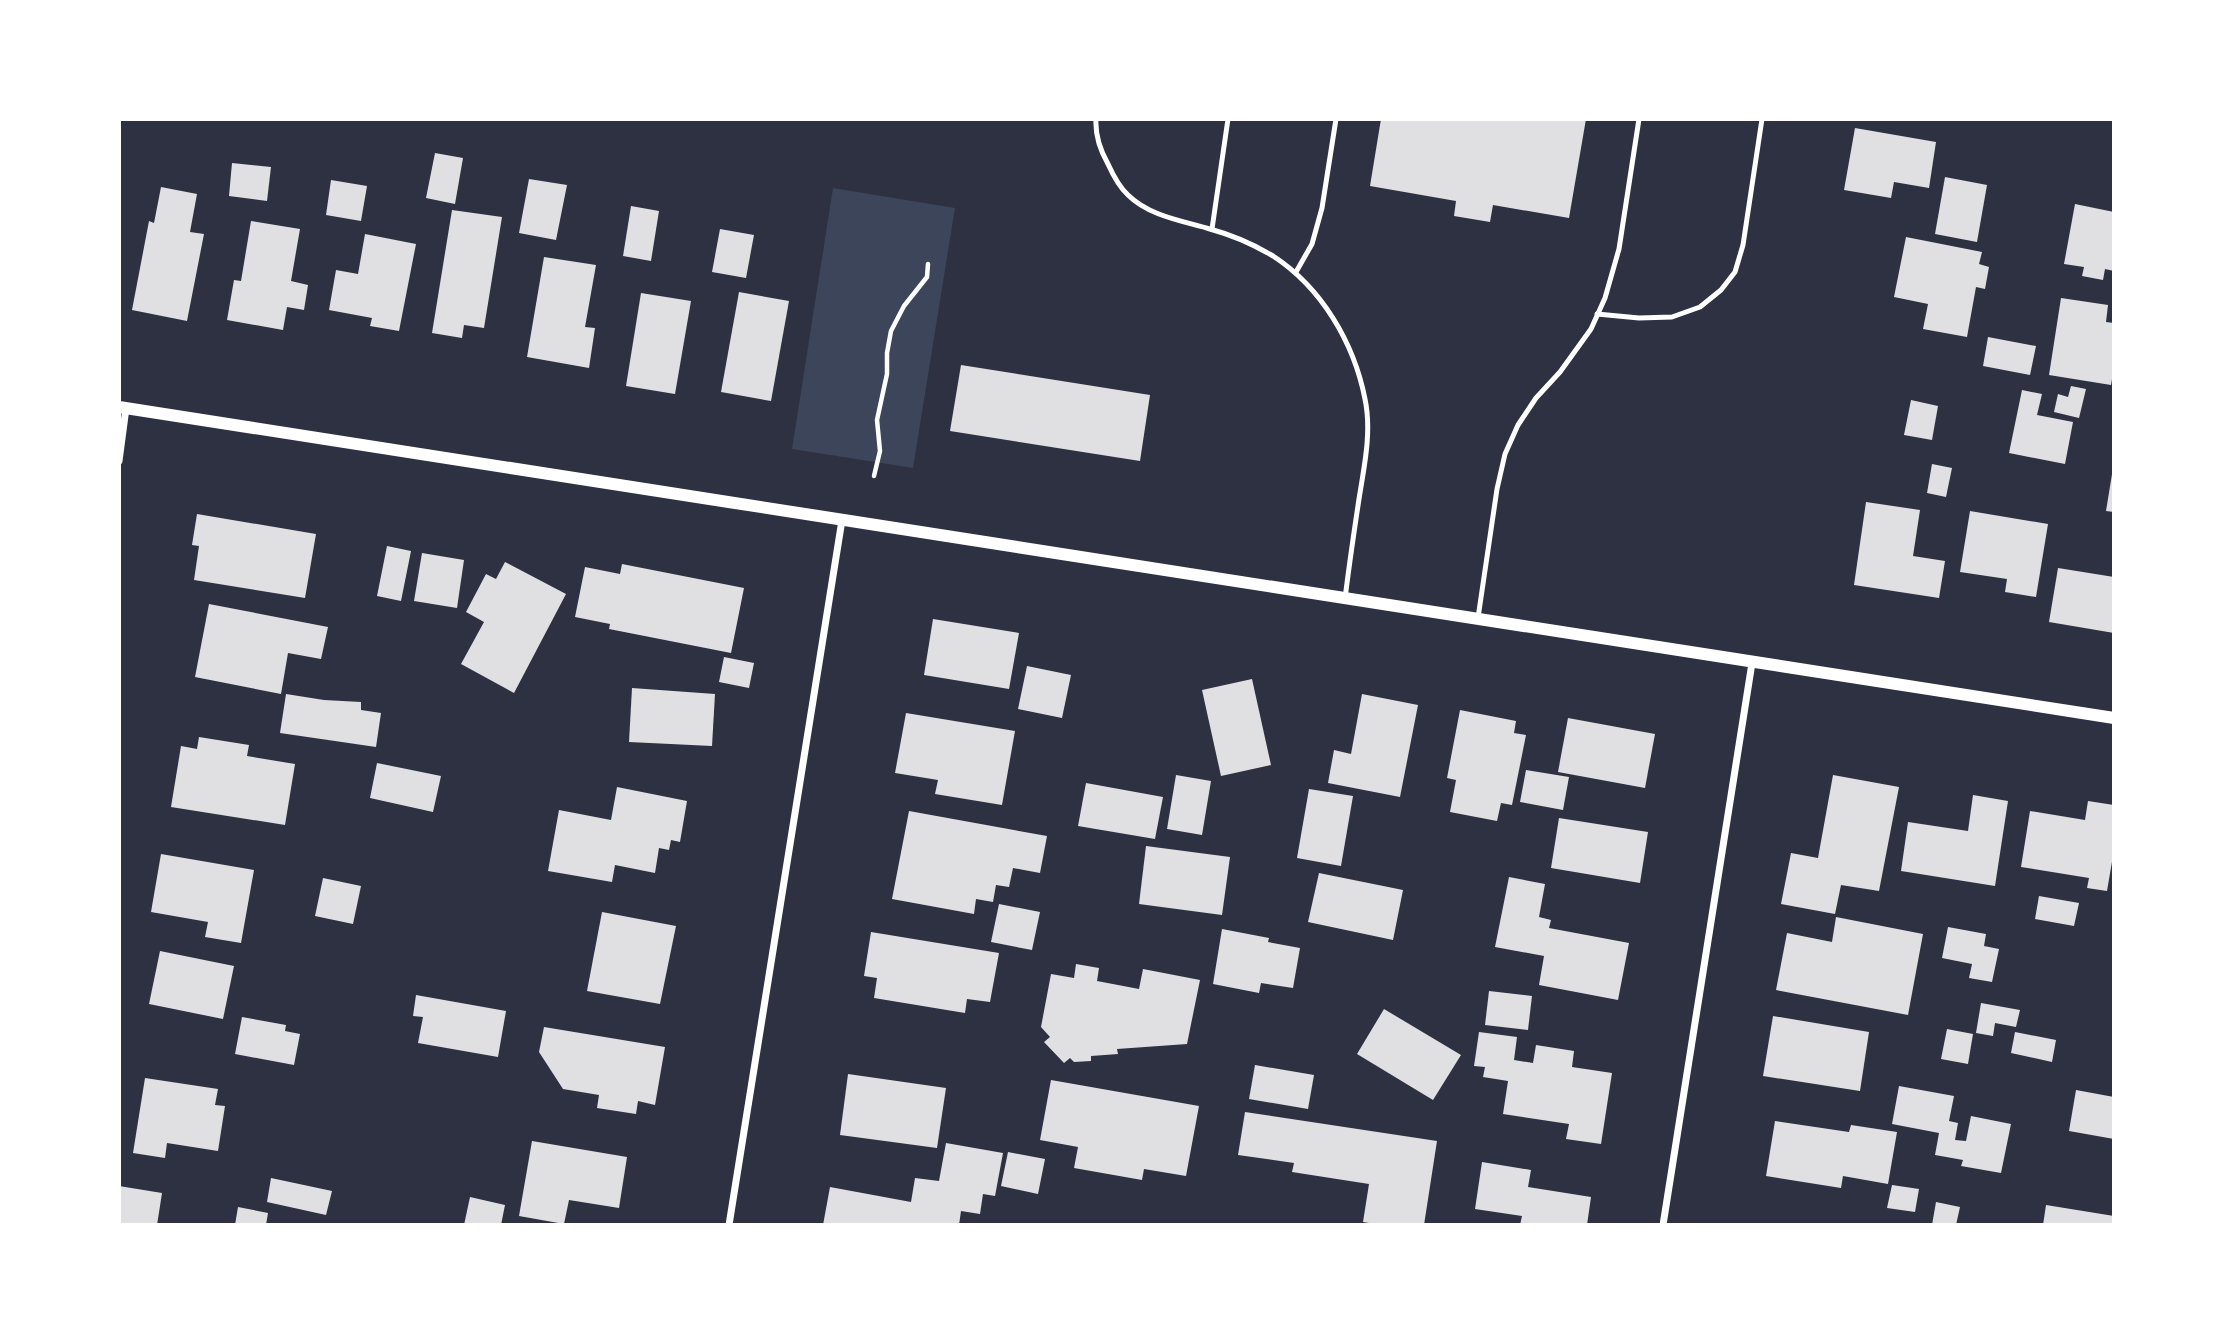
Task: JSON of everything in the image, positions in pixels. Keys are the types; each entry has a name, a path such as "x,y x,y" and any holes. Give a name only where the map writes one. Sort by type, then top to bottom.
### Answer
{"street":[{"path":"119,461 123,408 2114,718"},
{"path":"729,1225 842,520"},
{"path":"1663,1225 1752,663"}],"lane":[{"path":"1096,119 1099,148 1117,182 1128,196 1145,208 1243,240 1272,256 1296,272 1337,325 1350,351 1366,401 1368,420 1367,448 1345,599"},
{"path":"1212,229 1228,119"},
{"path":"1296,272 1312,244 1322,208 1336,119"},
{"path":"1478,618 1497,489 1505,454 1518,425 1536,397 1560,372 1591,329 1605,298 1619,249 1639,119"},
{"path":"1597,314 1639,318 1672,317 1700,307 1721,290 1735,272 1743,245 1762,119"}],"path":[{"path":"874,476 880,451 877,420 887,374 891,331 904,306 926,277 929,264"}],"shaded area":[{"path":"833,188 955,208 913,468 792,449"}],"building":[{"path":"1381,119 1586,119 1569,218 1493,205 1490,222 1454,216 1456,201 1370,186"},
{"path":"1855,128 1936,142 1929,188 1894,182 1891,198 1844,190"},
{"path":"435,153 463,158 455,204 426,198"},
{"path":"232,163 271,167 267,201 229,196"},
{"path":"1945,177 1987,185 1977,242 1935,234"},
{"path":"529,179 567,185 556,240 519,233"},
{"path":"331,180 367,186 361,221 326,215"},
{"path":"161,187 197,194 190,232 204,234 187,321 132,310 149,221 154,223"},
{"path":"2075,204 2114,212 2114,271 2105,269 2103,280 2082,276 2084,267 2064,264"},
{"path":"631,206 659,211 651,261 623,256"},
{"path":"452,210 502,217 484,328 464,325 462,338 432,333"},
{"path":"251,221 300,229 291,281 308,285 304,310 287,307 283,330 227,320 234,280 241,281"},
{"path":"720,229 754,235 746,278 712,272"},
{"path":"365,234 416,244 399,331 370,326 372,318 329,310 336,270 358,274"},
{"path":"1906,237 1982,252 1979,264 1989,267 1985,289 1976,287 1967,337 1923,329 1928,304 1894,297"},
{"path":"544,257 596,265 585,327 595,328 589,368 527,357"},
{"path":"739,292 789,301 771,401 721,392"},
{"path":"641,293 691,301 675,394 626,386"},
{"path":"2061,298 2108,305 2106,322 2114,323 2114,367 2111,385 2049,375"},
{"path":"1988,337 2036,346 2030,375 1983,366"},
{"path":"961,365 1150,395 1140,461 950,431"},
{"path":"2071,386 2086,389 2079,418 2054,412 2058,394 2068,397"},
{"path":"2022,390 2042,394 2037,415 2073,422 2065,464 2009,453"},
{"path":"1911,400 1938,406 1932,440 1904,435"},
{"path":"1932,464 1952,468 1946,497 1927,493"},
{"path":"2114,468 2114,512 2106,511"},
{"path":"1866,502 1920,510 1913,556 1945,561 1939,598 1854,585"},
{"path":"1970,511 2048,524 2036,597 2005,592 2007,579 1960,572"},
{"path":"197,514 316,534 305,598 194,580 199,546 192,545"},
{"path":"387,546 411,551 401,601 377,596"},
{"path":"422,553 464,560 457,608 414,601"},
{"path":"505,562 566,594 514,693 461,664 484,622 466,612 486,574 496,579"},
{"path":"622,564 744,588 731,653 609,629 610,624 575,617 585,567 620,574"},
{"path":"2058,568 2114,577 2114,633 2049,622"},
{"path":"209,604 328,627 321,659 288,653 281,694 195,677"},
{"path":"933,619 1019,633 1009,689 924,675"},
{"path":"724,657 754,663 749,688 719,682"},
{"path":"1027,666 1071,675 1062,718 1018,709"},
{"path":"1252,679 1271,765 1221,776 1202,690"},
{"path":"632,688 715,694 712,746 629,742"},
{"path":"286,694 361,702 361,710 381,713 376,747 280,733"},
{"path":"1362,694 1418,705 1400,797 1328,783 1334,750 1351,754"},
{"path":"1460,710 1516,721 1514,733 1526,735 1512,805 1501,803 1497,821 1450,812 1456,780 1447,778"},
{"path":"906,713 1015,731 1002,805 935,794 938,780 895,773"},
{"path":"1568,718 1655,734 1645,788 1558,772"},
{"path":"199,737 249,745 247,756 295,764 285,825 171,807 181,746 197,749"},
{"path":"377,763 441,776 433,812 370,798"},
{"path":"1526,770 1569,777 1563,810 1520,802"},
{"path":"1176,775 1211,781 1202,835 1167,829"},
{"path":"1833,775 1899,787 1879,891 1841,885 1835,914 1781,904 1791,853 1818,858"},
{"path":"1086,783 1163,797 1155,839 1078,826"},
{"path":"617,787 687,801 680,842 671,840 669,850 659,848 655,873 615,865 612,882 548,871 559,810 611,820"},
{"path":"1309,789 1353,796 1341,866 1297,858"},
{"path":"1973,795 2008,801 1995,886 1901,871 1908,822 1968,831"},
{"path":"2088,801 2114,805 2114,850 2107,891 2087,888 2089,878 2021,867 2030,811 2085,820"},
{"path":"909,811 1047,836 1040,873 1013,868 1009,887 996,885 993,902 976,899 974,914 892,899"},
{"path":"1559,818 1648,832 1640,883 1551,868"},
{"path":"1146,846 1230,857 1222,915 1139,904"},
{"path":"161,854 254,870 241,943 205,937 208,922 151,912"},
{"path":"1319,873 1403,890 1393,940 1308,922"},
{"path":"1509,877 1545,884 1539,917 1551,920 1549,928 1629,943 1618,1000 1539,985 1544,956 1495,947"},
{"path":"323,878 361,886 353,924 315,916"},
{"path":"2039,896 2079,903 2074,926 2035,919"},
{"path":"999,904 1040,912 1032,950 991,942"},
{"path":"602,912 676,926 660,1004 587,991"},
{"path":"1836,917 1923,934 1908,1015 1776,990 1787,933 1832,942"},
{"path":"1948,927 1986,934 1984,946 1999,949 1992,982 1969,978 1972,964 1942,958"},
{"path":"1222,929 1269,938 1268,942 1300,948 1293,988 1261,983 1259,993 1213,984"},
{"path":"871,932 999,953 990,1002 967,999 965,1013 874,998 877,978 864,976"},
{"path":"160,951 234,966 223,1019 149,1004"},
{"path":"1076,964 1099,968 1097,981 1139,989 1143,969 1200,980 1187,1044 1117,1049 1118,1054 1091,1056 1091,1061 1074,1062 1070,1058 1064,1063 1044,1042 1050,1037 1041,1027 1051,974 1074,978"},
{"path":"1489,991 1532,996 1528,1030 1485,1025"},
{"path":"416,995 506,1011 498,1057 418,1043 423,1017 413,1016"},
{"path":"1981,1003 2020,1010 2016,1027 1995,1023 1993,1036 1976,1033"},
{"path":"1384,1009 1461,1055 1433,1100 1357,1054"},
{"path":"1773,1016 1869,1032 1860,1091 1763,1076"},
{"path":"242,1017 286,1025 285,1031 300,1034 294,1065 235,1054"},
{"path":"544,1027 665,1047 655,1105 638,1101 636,1114 597,1108 599,1095 563,1089 539,1052"},
{"path":"1947,1029 1973,1034 1968,1064 1941,1059"},
{"path":"1479,1032 1517,1037 1514,1060 1533,1063 1536,1045 1574,1051 1572,1067 1612,1073 1601,1144 1566,1139 1569,1124 1503,1114 1508,1081 1483,1077 1485,1067 1474,1066"},
{"path":"2015,1032 2056,1040 2052,1062 2011,1053"},
{"path":"1255,1065 1314,1075 1308,1109 1249,1099"},
{"path":"848,1074 946,1088 937,1148 840,1135"},
{"path":"145,1078 218,1089 215,1105 225,1106 218,1151 167,1143 165,1158 133,1153"},
{"path":"1051,1080 1199,1106 1186,1176 1144,1169 1142,1180 1074,1168 1078,1147 1040,1140"},
{"path":"1899,1086 1954,1096 1949,1121 1958,1123 1955,1140 1966,1141 1971,1116 2011,1124 2001,1173 1961,1166 1963,1160 1935,1155 1939,1133 1892,1124"},
{"path":"2076,1090 2114,1097 2114,1139 2069,1131"},
{"path":"1245,1112 1437,1141 1424,1225 1381,1225 1363,1222 1369,1184 1292,1172 1294,1163 1238,1155"},
{"path":"1775,1121 1849,1132 1851,1125 1897,1132 1888,1184 1843,1176 1841,1188 1766,1176"},
{"path":"532,1141 627,1157 619,1208 569,1200 564,1224 519,1216"},
{"path":"946,1143 1003,1153 995,1196 983,1194 980,1214 961,1211 959,1225 823,1225 830,1187 911,1202 915,1178 939,1181"},
{"path":"1008,1152 1045,1159 1038,1194 1001,1186"},
{"path":"1482,1162 1531,1170 1528,1187 1591,1197 1587,1225 1520,1225 1522,1216 1475,1209"},
{"path":"271,1178 332,1191 326,1215 267,1202"},
{"path":"1892,1185 1919,1189 1915,1212 1887,1208"},
{"path":"119,1186 162,1193 157,1225 119,1225"},
{"path":"470,1197 505,1205 501,1225 464,1225"},
{"path":"1936,1202 1960,1207 1956,1225 1932,1225"},
{"path":"2046,1205 2114,1216 2114,1225 2043,1225"},
{"path":"238,1207 268,1213 266,1225 235,1225"}]}
